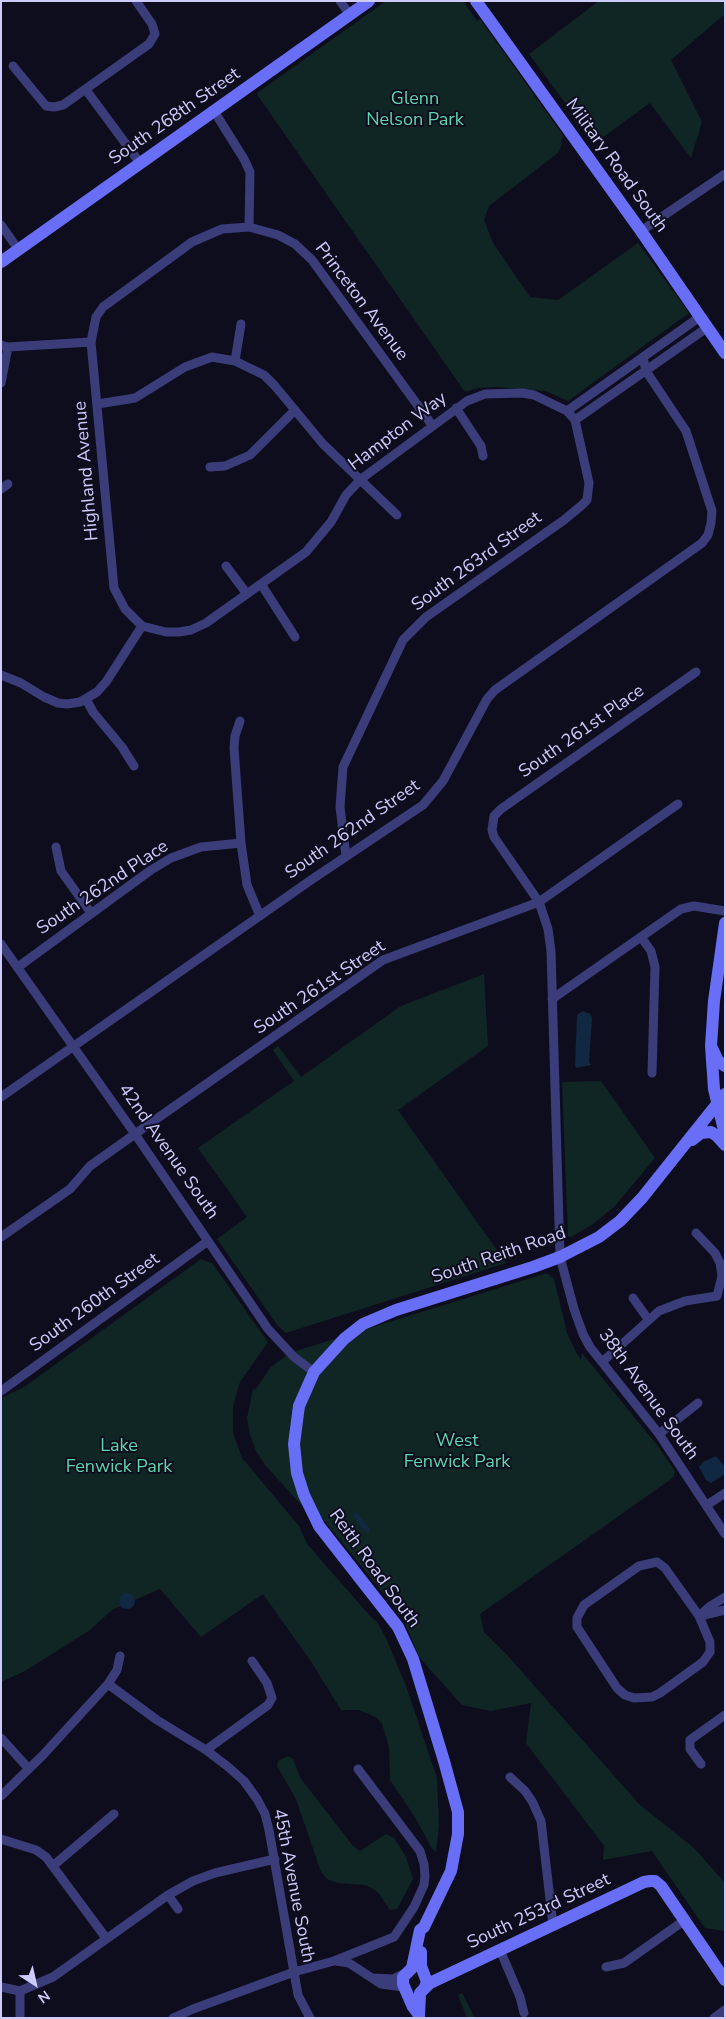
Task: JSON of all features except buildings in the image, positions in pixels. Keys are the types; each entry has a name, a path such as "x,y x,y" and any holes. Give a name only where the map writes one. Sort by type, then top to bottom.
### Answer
{"main road":[{"name":"South 268th Street","path":"1,262 369,1"},
{"name":"Military Road South","path":"476,1 641,230 725,353"},
{"path":"725,922 714,1002 711,1046 721,1099 725,1134"},
{"path":"711,1046 718,1061 725,1066"},
{"name":"South Reith Road","path":"314,1372 344,1339 370,1321 396,1310 533,1267 560,1257 599,1237 620,1221 642,1198 721,1099"},
{"path":"682,1147 705,1132 714,1134 725,1145"},
{"name":"Reith Road South","path":"314,1372 299,1406 294,1444 299,1480 319,1526 383,1605 401,1633 413,1659 458,1812 458,1834 451,1871 424,1927 420,1930 413,1963 402,1980 406,1989"},
{"name":"South 253rd Street","path":"422,1990 444,1976 644,1882 655,1881 661,1886 685,1920"},
{"path":"685,1920 725,1980"},
{"name":"Reith Road South","path":"420,2017 422,1990 426,1982 420,1959 426,1934 424,1927"},
{"path":"407,1972 418,1968 428,1975 444,1976"},
{"path":"406,1989 412,1994 422,1990"},
{"path":"406,1989 413,2007 420,2017"}],"street":[{"path":"13,66 46,106 54,108 63,105 149,44 154,34 152,24 136,1"},
{"path":"340,1 350,15"},
{"path":"86,90 140,163"},
{"path":"214,111 250,172 249,227"},
{"path":"641,230 725,174"},
{"path":"1,225 18,249"},
{"name":"Highland Avenue","path":"142,626 125,609 114,588 91,342 96,317 103,307 192,242 222,229 249,227"},
{"name":"Princeton Avenue","path":"249,227 278,236 295,244 312,260 432,425"},
{"path":"567,411 701,316"},
{"path":"235,361 241,324"},
{"path":"575,420 708,327"},
{"path":"1,383 5,346 91,342"},
{"path":"98,404 135,398 185,367 212,357 235,361 264,375 285,396 329,450 397,515"},
{"path":"643,357 646,371"},
{"name":"South 262nd Street","path":"1,1097 346,856 423,805 443,781 487,699 495,690 696,548 708,535 712,511 686,431 646,371"},
{"name":"Hampton Way","path":"142,626 166,632 191,630 206,623 306,552 331,522 346,495 361,479 456,408 481,395 522,393 534,395 567,411 575,420"},
{"path":"456,408 481,446 483,456"},
{"path":"210,467 225,466 250,455 295,410"},
{"name":"South 263rd Street","path":"346,856 340,807 343,767 403,640 426,617 564,520 582,505 589,492 589,483 575,420"},
{"path":"226,566 246,594"},
{"path":"260,584 295,636"},
{"path":"1,675 22,683 44,697 58,702 67,704 86,698 97,692 106,682 142,626"},
{"name":"South 261st Place","path":"492,823 494,816 501,809 696,672"},
{"path":"86,698 93,712 122,747 134,766"},
{"path":"240,721 234,748 241,843 246,885 260,916"},
{"name":"South 261st Street","path":"1,1237 70,1189 90,1166 384,960 539,902 678,804"},
{"name":"38th Avenue South","path":"492,823 494,837 539,902 548,929 551,951 560,1257 574,1309 583,1334 602,1362 659,1434 725,1534"},
{"name":"South 262nd Place","path":"18,967 151,870 171,858 201,847 241,843"},
{"path":"56,847 61,871 91,913"},
{"path":"552,999 681,909 694,906 725,912"},
{"path":"641,937 651,952 655,967 652,1073"},
{"name":"42nd Avenue South","path":"1,944 135,1134 268,1329 294,1358 314,1372"},
{"path":"602,1362 659,1311 673,1304 721,1297 722,1276 720,1263 715,1252 696,1233"},
{"name":"South 260th Street","path":"1,1391 208,1241"},
{"path":"633,1298 648,1319"},
{"path":"659,1434 698,1403"},
{"path":"707,1505 725,1494"},
{"path":"657,1562 665,1568 699,1616 710,1642 710,1652 703,1662 652,1697 634,1698 625,1695 617,1688 577,1627 577,1618 584,1605 640,1566 657,1562"},
{"path":"699,1616 725,1597"},
{"path":"699,1616 725,1610"},
{"path":"1,1796 29,1769 108,1684 120,1664 120,1656"},
{"path":"206,1750 268,1705 272,1698 267,1682 252,1661"},
{"name":"45th Avenue South","path":"108,1684 157,1720 206,1750 244,1781 258,1799 265,1814 275,1859 298,1995 310,2018"},
{"path":"701,1764 690,1748 690,1740 725,1715"},
{"path":"3,1740 29,1769"},
{"path":"173,2018 294,1972 334,1961 394,1937 414,1907 424,1885 426,1876 424,1864 420,1851 358,1769"},
{"path":"510,1777 526,1792 541,1820 553,1925"},
{"path":"54,1865 114,1814"},
{"path":"1,1838 36,1850 46,1857 54,1865 106,1938"},
{"path":"1,1987 20,1991 52,1977 168,1895 193,1881 215,1872 275,1859"},
{"path":"168,1895 178,1909"},
{"path":"606,1967 624,1963 685,1920"},
{"path":"500,1950 520,1997 524,2013"},
{"path":"334,1961 350,1963 381,1984 406,1989"},
{"path":"372,1978 393,1979 407,1972"},
{"path":"20,1991 20,2018"},
{"path":"714,2018 725,2010"}],"green space":[{"name":"Glenn Nelson Park","path":"386,1 463,1 477,21 480,19 564,137 561,140 559,152 489,206 484,220 493,243 530,297 558,300 638,243 689,313 568,401 546,391 496,387 477,388 465,392 258,96 257,93"},
{"path":"599,1 725,1 725,14 671,60 702,122 691,158 650,103 595,143 529,54"},
{"path":"484,974 488,1046 398,1110 506,1263 286,1333 278,1326 217,1239 247,1217 198,1148 294,1081 273,1050 278,1046 301,1077 401,1006"},
{"path":"601,1081 655,1158 614,1207 593,1224 571,1237 568,1236 562,1082"},
{"name":"Lake Fenwick Park","path":"201,1259 212,1263 268,1342 240,1382 233,1406 233,1433 242,1458 299,1526 307,1544 377,1622 386,1638 406,1686 437,1778 439,1825 436,1852 431,1847 415,1817 390,1780 389,1747 382,1724 376,1717 358,1710 341,1710 310,1660 263,1594 201,1637 160,1589 112,1610 90,1630 25,1671 1,1682 1,1398 24,1387"},
{"name":"West Fenwick Park","path":"548,1274 554,1279 567,1333 577,1354 581,1360 582,1353 657,1445 675,1471 674,1477 480,1614 484,1632 508,1656 640,1805 694,1848 725,1883 725,1931 705,1928 652,1851 603,1860 604,1846 526,1743 531,1703 491,1711 462,1705 419,1657 403,1618 297,1487 303,1507 265,1465 256,1451 250,1435 247,1418 253,1389 255,1390 271,1367 286,1356 299,1350"},
{"path":"288,1756 293,1759 301,1779 353,1846 360,1851 386,1834 394,1838 406,1857 413,1879 397,1909 390,1910 378,1892 366,1885 338,1883 327,1879 321,1872 296,1799 277,1766 278,1761"},
{"path":"462,1993 475,2018 467,2018 458,1995"}],"water":[{"path":"583,1011 590,1014 592,1018 589,1062 591,1065 576,1068 577,1015"},
{"path":"716,1456 725,1467 725,1474 711,1483 706,1480 699,1467 703,1462"},
{"path":"354,1512 365,1522 369,1532 367,1533 362,1528 353,1516"},
{"path":"127,1593 135,1601 127,1609 119,1601"}]}
